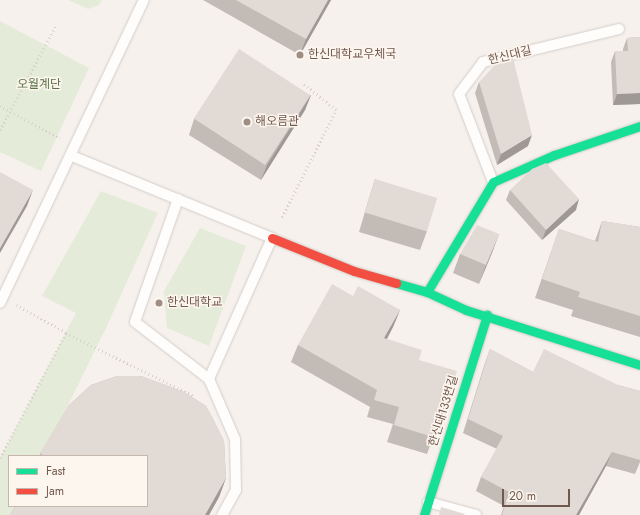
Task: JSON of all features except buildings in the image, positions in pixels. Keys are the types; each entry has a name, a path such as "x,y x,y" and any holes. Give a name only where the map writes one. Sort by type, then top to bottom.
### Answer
{"street":[{"path":"427,292 493,182 554,155 640,126"},
{"path":"272,238 354,271 427,292 466,310 487,315 640,365"},
{"name":"한신대133번길","path":"424,515 487,315"}],"lane":[{"path":"1,301 72,156 144,0"},
{"name":"한신대길","path":"493,182 459,94 483,62 619,29"},
{"path":"72,156 272,238 209,380"},
{"path":"178,199 135,322 209,380 235,439 236,490 222,515"},
{"path":"428,502 476,515"}],"path":[{"path":"0,130 56,26"},
{"path":"272,238 336,110 302,83"},
{"path":"0,106 76,146"},
{"path":"1,301 194,396"},
{"path":"0,458 66,333"}],"green space":[{"path":"68,0 102,0 99,5 88,9"},
{"name":"오월계단","path":"0,21 89,68 41,171 0,152"},
{"path":"101,191 158,213 106,328 43,455 8,455 8,507 18,507 14,515 0,515 0,458 76,313 42,296"},
{"path":"200,228 246,246 209,346 167,328 164,291"}],"traffic: fast":[{"path":"427,292 493,182 554,155 640,126"},
{"path":"396,283 427,292 466,310 640,365"},
{"path":"424,515 487,315"}],"traffic: jam":[{"path":"272,238 354,271 396,283"}],"place":[{"name":"한신대학교우체국","path":"300,55"},
{"name":"해오름관","path":"247,122"},
{"name":"한신대학교","path":"159,303"}]}
